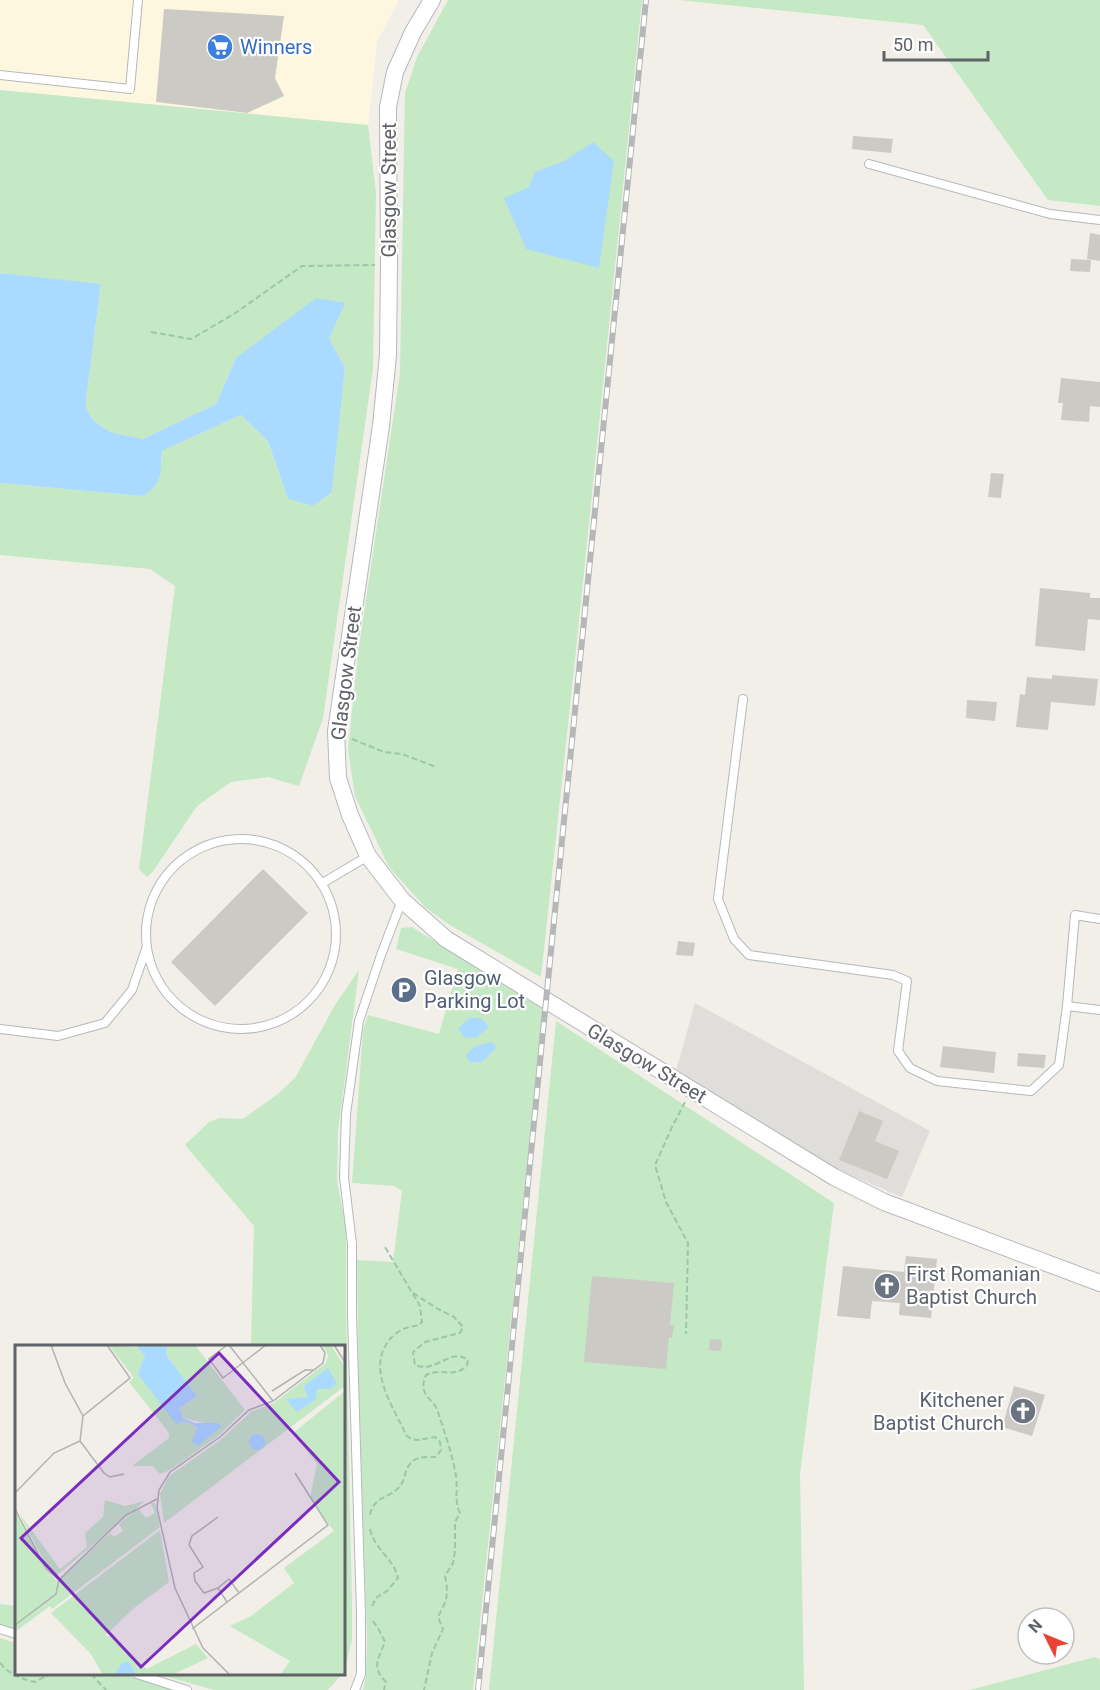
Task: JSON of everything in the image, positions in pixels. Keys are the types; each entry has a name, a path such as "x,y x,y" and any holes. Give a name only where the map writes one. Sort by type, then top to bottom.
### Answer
{"street":[{"name":"Glasgow Street","path":"432,0 413,32 395,72 388,107 388,355 381,426 336,731 338,778 350,815 368,856 402,900 446,939 834,1177 884,1202 1100,1283"}],"lane":[{"path":"0,75 130,89 138,0"},
{"path":"869,164 1050,214 1100,220"},
{"path":"743,699 718,899 734,939 749,955 893,975 907,981 898,1051 910,1068 938,1081 1031,1091 1059,1065 1075,915 1100,919"},
{"path":"226,839 259,839 290,851 315,873 321,884 331,901 336,931 333,960 320,988 299,1010 273,1024 243,1030 213,1026 186,1013 164,992 149,963 145,931 152,898 169,870 195,850 226,839"},
{"path":"321,884 368,856"},
{"path":"355,1690 361,1674 361,1613 352,1244 344,1177 346,1114 360,1021 381,955 402,900"},
{"path":"0,1029 58,1036 105,1023 132,990 147,946"},
{"path":"1067,1006 1100,1010"},
{"path":"0,1629 15,1634"},
{"path":"140,1675 187,1690"}],"path":[{"path":"151,332 191,339 234,314 302,266 389,264"},
{"path":"336,731 384,752 402,754 436,767"},
{"path":"686,1334 688,1243 666,1202 656,1165 691,1090"},
{"path":"369,1521 371,1509 378,1500 399,1488 407,1468 414,1460 436,1457 441,1450 440,1442 435,1437 418,1441 406,1435 385,1392 380,1372 381,1353 390,1339 400,1331 417,1326 422,1322 420,1306 385,1247"},
{"path":"412,1293 454,1317 463,1327 460,1333 425,1342 413,1352 415,1365 424,1367 441,1363 454,1356 463,1356 468,1360 467,1366 462,1371 457,1373 434,1371 426,1375 423,1382 426,1396 438,1409 456,1477 456,1506 460,1513 455,1522 453,1563 445,1575 448,1588 447,1601 438,1617 443,1629 432,1653 424,1690"},
{"path":"370,1527 371,1534 393,1566 398,1578 387,1591 377,1597 371,1609"},
{"path":"372,1620 380,1630 384,1642 376,1664 378,1675 386,1682 384,1690"},
{"path":"0,1663 15,1675"},
{"path":"15,1675 35,1682 48,1675"},
{"path":"92,1675 106,1690"}],"shaded area":[{"path":"0,0 399,0 377,42 368,125 0,90"},
{"path":"695,1003 930,1131 902,1197 838,1170 676,1071"}],"green space":[{"path":"448,0 642,0 541,977 448,924 425,907 389,867 355,796 348,749 359,646 400,373 405,93 417,57"},
{"path":"679,0 1100,0 1100,206 1048,200 923,25"},
{"path":"0,90 368,125 376,193 373,368 323,718 299,786 268,777 231,782 197,806 147,877 139,869 175,586 150,569 0,555 0,483 142,496 162,463 162,451 241,415 268,441 288,499 313,506 332,492 345,368 329,338 236,358 216,404 143,439 110,432 94,421 86,409 86,400 101,285 0,273"},
{"path":"412,927 543,1009 473,1690 363,1690 366,1676 367,1638 357,1260 393,1262 402,1191 394,1186 352,1183 363,1031 368,1015 439,1034 458,969 396,949 401,928"},
{"path":"359,970 338,1131 337,1181 346,1227 352,1608 352,1640 345,1668 345,1345 251,1345 254,1226 185,1145 209,1122 219,1118 243,1119 279,1093 295,1078 335,1005"},
{"path":"556,1021 834,1203 800,1474 804,1690 489,1690"},
{"path":"0,1604 15,1606 15,1631 0,1626"},
{"path":"0,1638 15,1643 15,1675 126,1675 178,1690 0,1690"},
{"path":"1095,1657 1100,1660 1100,1690 970,1690 1061,1666 1076,1666 1076,1662"},
{"path":"161,1675 341,1675 328,1690 214,1690"}],"water":[{"path":"593,142 614,161 599,268 526,249 504,198 529,187 535,172 564,161"},
{"path":"0,273 101,284 86,409 94,421 110,432 143,439 216,404 236,358 316,298 345,303 329,338 345,368 332,492 313,506 288,499 268,441 241,415 162,451 161,471 157,483 142,496 0,483"},
{"path":"470,1017 482,1019 489,1027 475,1038 464,1037 458,1029"},
{"path":"492,1042 496,1048 482,1062 470,1062 466,1057 473,1048"}],"building":[{"name":"Winners","path":"164,9 284,16 275,78 284,96 247,113 156,102"},
{"path":"853,136 893,139 891,153 852,149"},
{"path":"1090,233 1100,235 1100,261 1087,259"},
{"path":"1071,259 1091,260 1090,272 1070,271"},
{"path":"1061,378 1100,382 1100,407 1090,406 1089,422 1061,420 1063,403 1058,403"},
{"path":"991,473 1004,474 1001,498 988,497"},
{"path":"1040,588 1090,593 1090,598 1100,598 1100,620 1088,619 1085,651 1035,646"},
{"path":"1052,675 1098,679 1095,706 1051,702 1048,730 1016,727 1020,694 1025,695 1027,677 1052,679"},
{"path":"967,700 997,702 995,721 966,718"},
{"path":"263,869 308,913 215,1006 171,962"},
{"path":"678,941 695,943 693,956 676,955"},
{"path":"943,1046 996,1052 994,1073 940,1067"},
{"path":"1018,1053 1046,1055 1044,1068 1017,1066"},
{"path":"859,1111 883,1121 875,1141 899,1151 887,1179 839,1160"},
{"name":"First Romanian Baptist Church","path":"906,1256 937,1259 931,1318 899,1315 900,1303 872,1301 870,1319 837,1316 843,1266 904,1272"},
{"path":"592,1276 674,1283 670,1325 674,1325 672,1338 669,1337 666,1369 584,1362"},
{"path":"710,1339 722,1340 721,1351 709,1350"},
{"name":"Kitchener Baptist Church","path":"1014,1386 1045,1395 1032,1436 1002,1427"}],"railway":[{"path":"478,1690 646,0"}],"place":[{"name":"Winners","path":"220,47"},
{"name":"Glasgow Parking Lot","path":"404,990"},
{"name":"First Romanian Baptist Church","path":"887,1286"},
{"name":"Kitchener Baptist Church","path":"1023,1411"}]}
